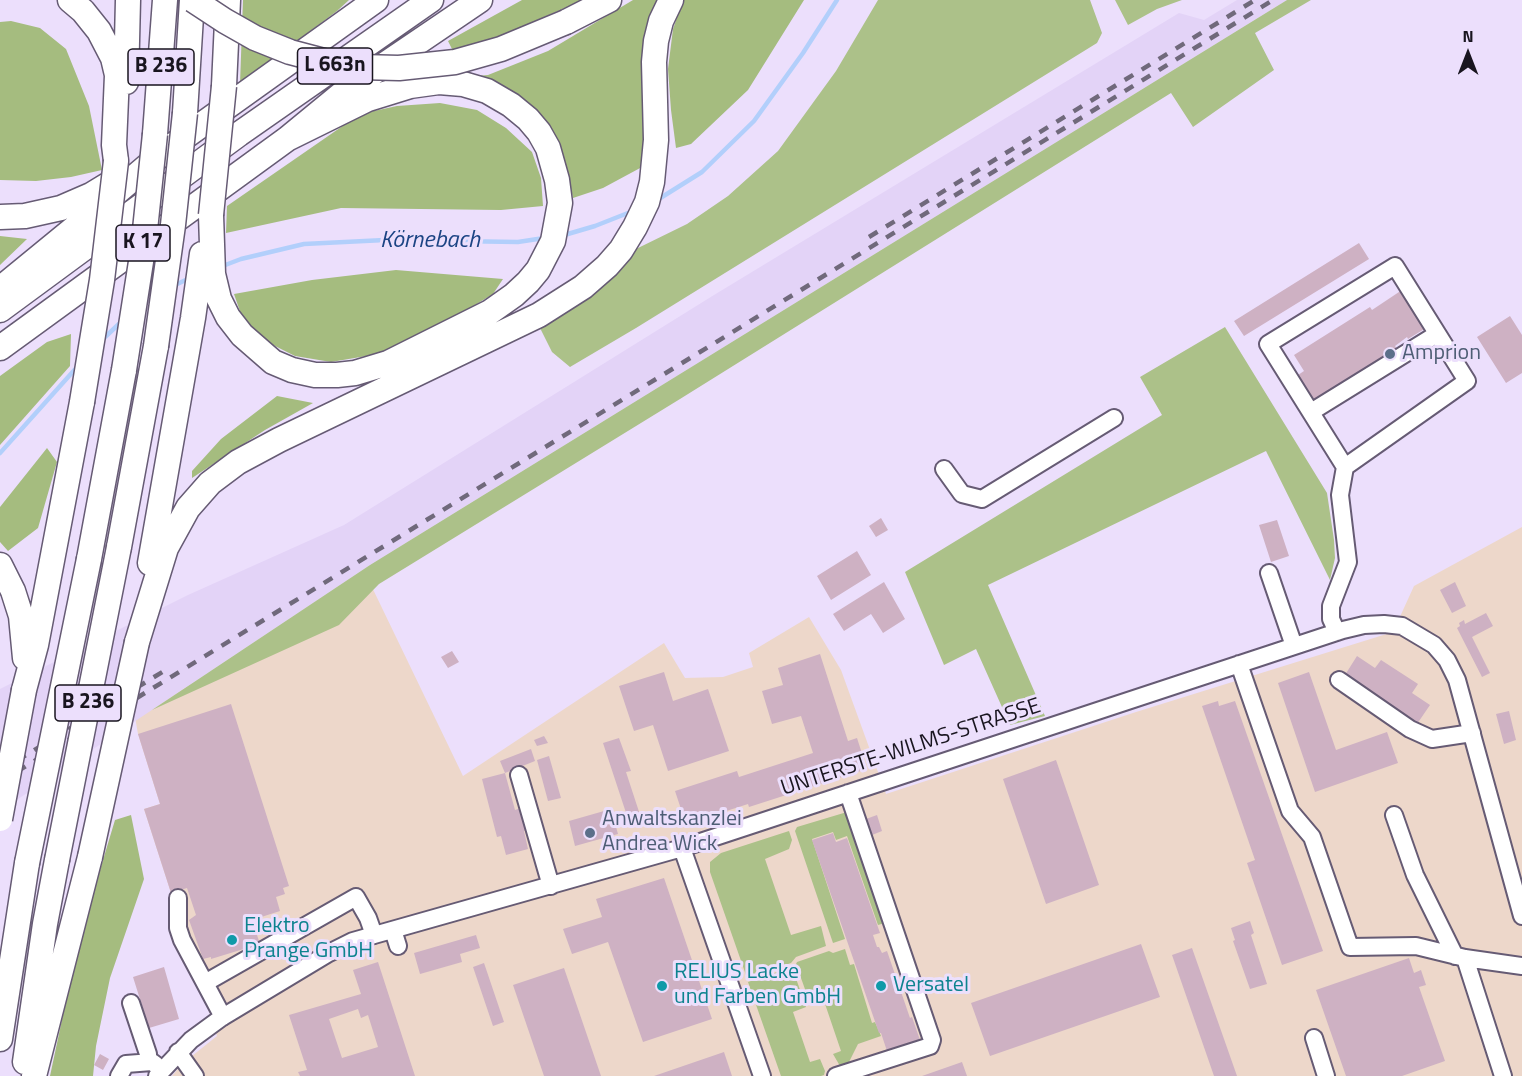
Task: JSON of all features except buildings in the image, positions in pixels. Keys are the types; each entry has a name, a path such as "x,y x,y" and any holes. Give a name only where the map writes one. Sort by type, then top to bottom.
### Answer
{"highway":[{"path":"0,819 82,402 102,280 116,160 114,145 117,75 113,58 99,31 83,11 70,0"},
{"path":"116,160 122,145 128,0"},
{"name":"B 236","path":"0,1039 27,863 89,559 124,370 160,142 165,0"},
{"path":"193,0 255,38 290,52 328,62 360,67 399,68 455,62 501,50 566,22 609,0"},
{"name":"B 236","path":"24,1076 29,1027 57,860 156,346 173,225 185,113 193,0"},
{"path":"228,0 224,86 211,215 213,274 219,299 228,317 242,335 273,362 292,370 315,375 355,373 388,363 490,312 514,296 528,282 547,255 553,241 560,203 557,180 548,148 528,119 511,105 487,91 463,84 439,82 388,91 287,139"},
{"path":"0,218 25,216 61,208 91,195 160,142 375,0"},
{"name":"L 663n","path":"239,134 431,0"},
{"name":"L 663n","path":"287,139 343,93 480,0"},
{"path":"137,642 166,548 180,521 210,483 238,462 279,440 501,334 564,300 607,266 621,250 635,227 652,182 656,149 654,62 656,40 661,21 671,0"},
{"name":"K 17","path":"0,310 239,134"},
{"name":"K 17","path":"0,348 287,139"},
{"path":"0,290 83,222 160,142"},
{"path":"34,1076 90,857 137,642 193,318 204,240 211,215"},
{"path":"0,565 13,591 21,616 24,638 24,690"}],"street":[{"path":"1337,632 1331,619 1331,606 1348,562 1340,495 1346,468 1467,381 1395,266 1268,344 1346,468"},
{"path":"1311,412 1437,334"},
{"path":"944,469 962,494 982,499 1114,418"},
{"path":"1269,573 1294,646"},
{"name":"UNTERSTE-WILMS-STRASSE","path":"156,1069 223,1017 328,953 353,941 393,930 484,913 551,886 682,848 1364,625 1402,626 1434,645 1447,660 1457,680 1522,916"},
{"path":"1239,664 1290,811 1312,837 1350,947 1416,946 1460,957 1522,966"},
{"path":"1339,680 1417,733 1432,739 1472,734"},
{"path":"519,775 551,886"},
{"path":"836,1076 930,1046 932,1040 849,793"},
{"path":"1394,815 1415,875 1460,957 1503,1076"},
{"path":"682,848 762,1076"},
{"path":"205,983 356,897 368,918 374,935"},
{"path":"178,898 178,928 182,940 223,1017"},
{"path":"393,930 398,946"},
{"path":"131,1003 148,1054 156,1069"},
{"path":"1314,1038 1326,1076"},
{"path":"178,1052 195,1076"},
{"path":"119,1076 126,1064 156,1069"}],"shaded area":[{"path":"1237,0 1287,0 370,565 0,811 0,689 188,595 344,525 714,295 1179,13 1204,20"},
{"path":"1522,527 1522,1076 172,1076 182,1064 217,1036 144,809 160,804 138,734 135,717 369,581 463,776 664,643 685,678 723,677 753,667 749,653 809,617 841,670 886,794 1136,712 1393,632 1414,586"}],"green space":[{"path":"243,0 349,0 240,84"},
{"path":"522,0 583,0 485,43 453,51 448,41"},
{"path":"633,0 657,0 651,21 646,147 642,167 603,188 573,198 569,179 554,143 465,77 488,75 548,51"},
{"path":"683,0 804,0 748,90 691,144 676,148 668,69 673,29"},
{"path":"878,0 1090,0 1102,33 1097,43 570,367 552,352 540,328 578,305 604,284 636,249 687,224 728,196 778,151 836,71"},
{"path":"1115,0 1182,0 1157,9 1128,25"},
{"path":"1287,0 1311,0 1255,33 1274,70 1193,127 1171,93 379,584 339,625 152,710 370,565"},
{"path":"11,21 40,28 66,49 89,106 102,170 71,177 36,181 0,180 0,22"},
{"path":"440,103 477,110 506,128 532,152 541,178 543,206 501,210 341,208 226,233 227,206 360,114 397,106"},
{"path":"0,236 27,239 0,265"},
{"path":"396,270 503,279 493,294 457,316 384,353 331,362 295,356 265,341 243,320 234,294 312,280"},
{"path":"1225,327 1327,493 1335,558 1330,580 1266,451 988,585 1045,716 1010,725 976,649 944,665 905,572 1162,415 1140,377"},
{"path":"71,334 70,366 0,445 0,376 47,342"},
{"path":"277,396 313,403 265,430 192,478 192,471 221,439"},
{"path":"47,448 57,462 38,528 8,551 0,542 0,507"},
{"path":"847,812 885,923 878,925 847,836 836,840 833,832 812,839 845,939 833,943 795,831 797,827"},
{"path":"131,815 144,879 110,978 96,1046 93,1076 50,1076 79,940 115,820"},
{"path":"789,831 792,840 789,849 765,859 791,935 821,926 826,946 796,957 791,963 747,978 710,872 710,862 721,853"},
{"path":"845,949 850,965 854,964 872,1023 875,1022 881,1036 858,1044 849,1062 845,1066 840,1066 833,1054 841,1051 824,1001 811,1006 796,964 829,951 833,953"},
{"path":"792,967 806,1007 793,1012 810,1062 820,1059 825,1071 821,1076 781,1076 748,982"}],"waterway":[{"name":"Körnebach","path":"654,202 702,172 754,121 803,53 837,0"},
{"name":"Körnebach","path":"561,236 633,211"},
{"name":"Körnebach","path":"220,267 241,259 304,244 385,240 518,242 544,238"},
{"name":"Körnebach","path":"173,286 190,278"},
{"name":"Körnebach","path":"102,340 122,321"},
{"name":"Körnebach","path":"0,453 78,366"}],"railway":[{"path":"869,237 1255,0"},
{"path":"0,782 1273,0"},
{"path":"0,771 164,671"}],"place":[{"name":"Amprion","path":"1390,354"},
{"name":"Anwaltskanzlei Andrea Wick","path":"590,833"},
{"name":"Elektro Prange GmbH","path":"232,940"},
{"name":"RELIUS Lacke und Farben GmbH","path":"662,986"},
{"name":"Versatel","path":"881,986"}]}
